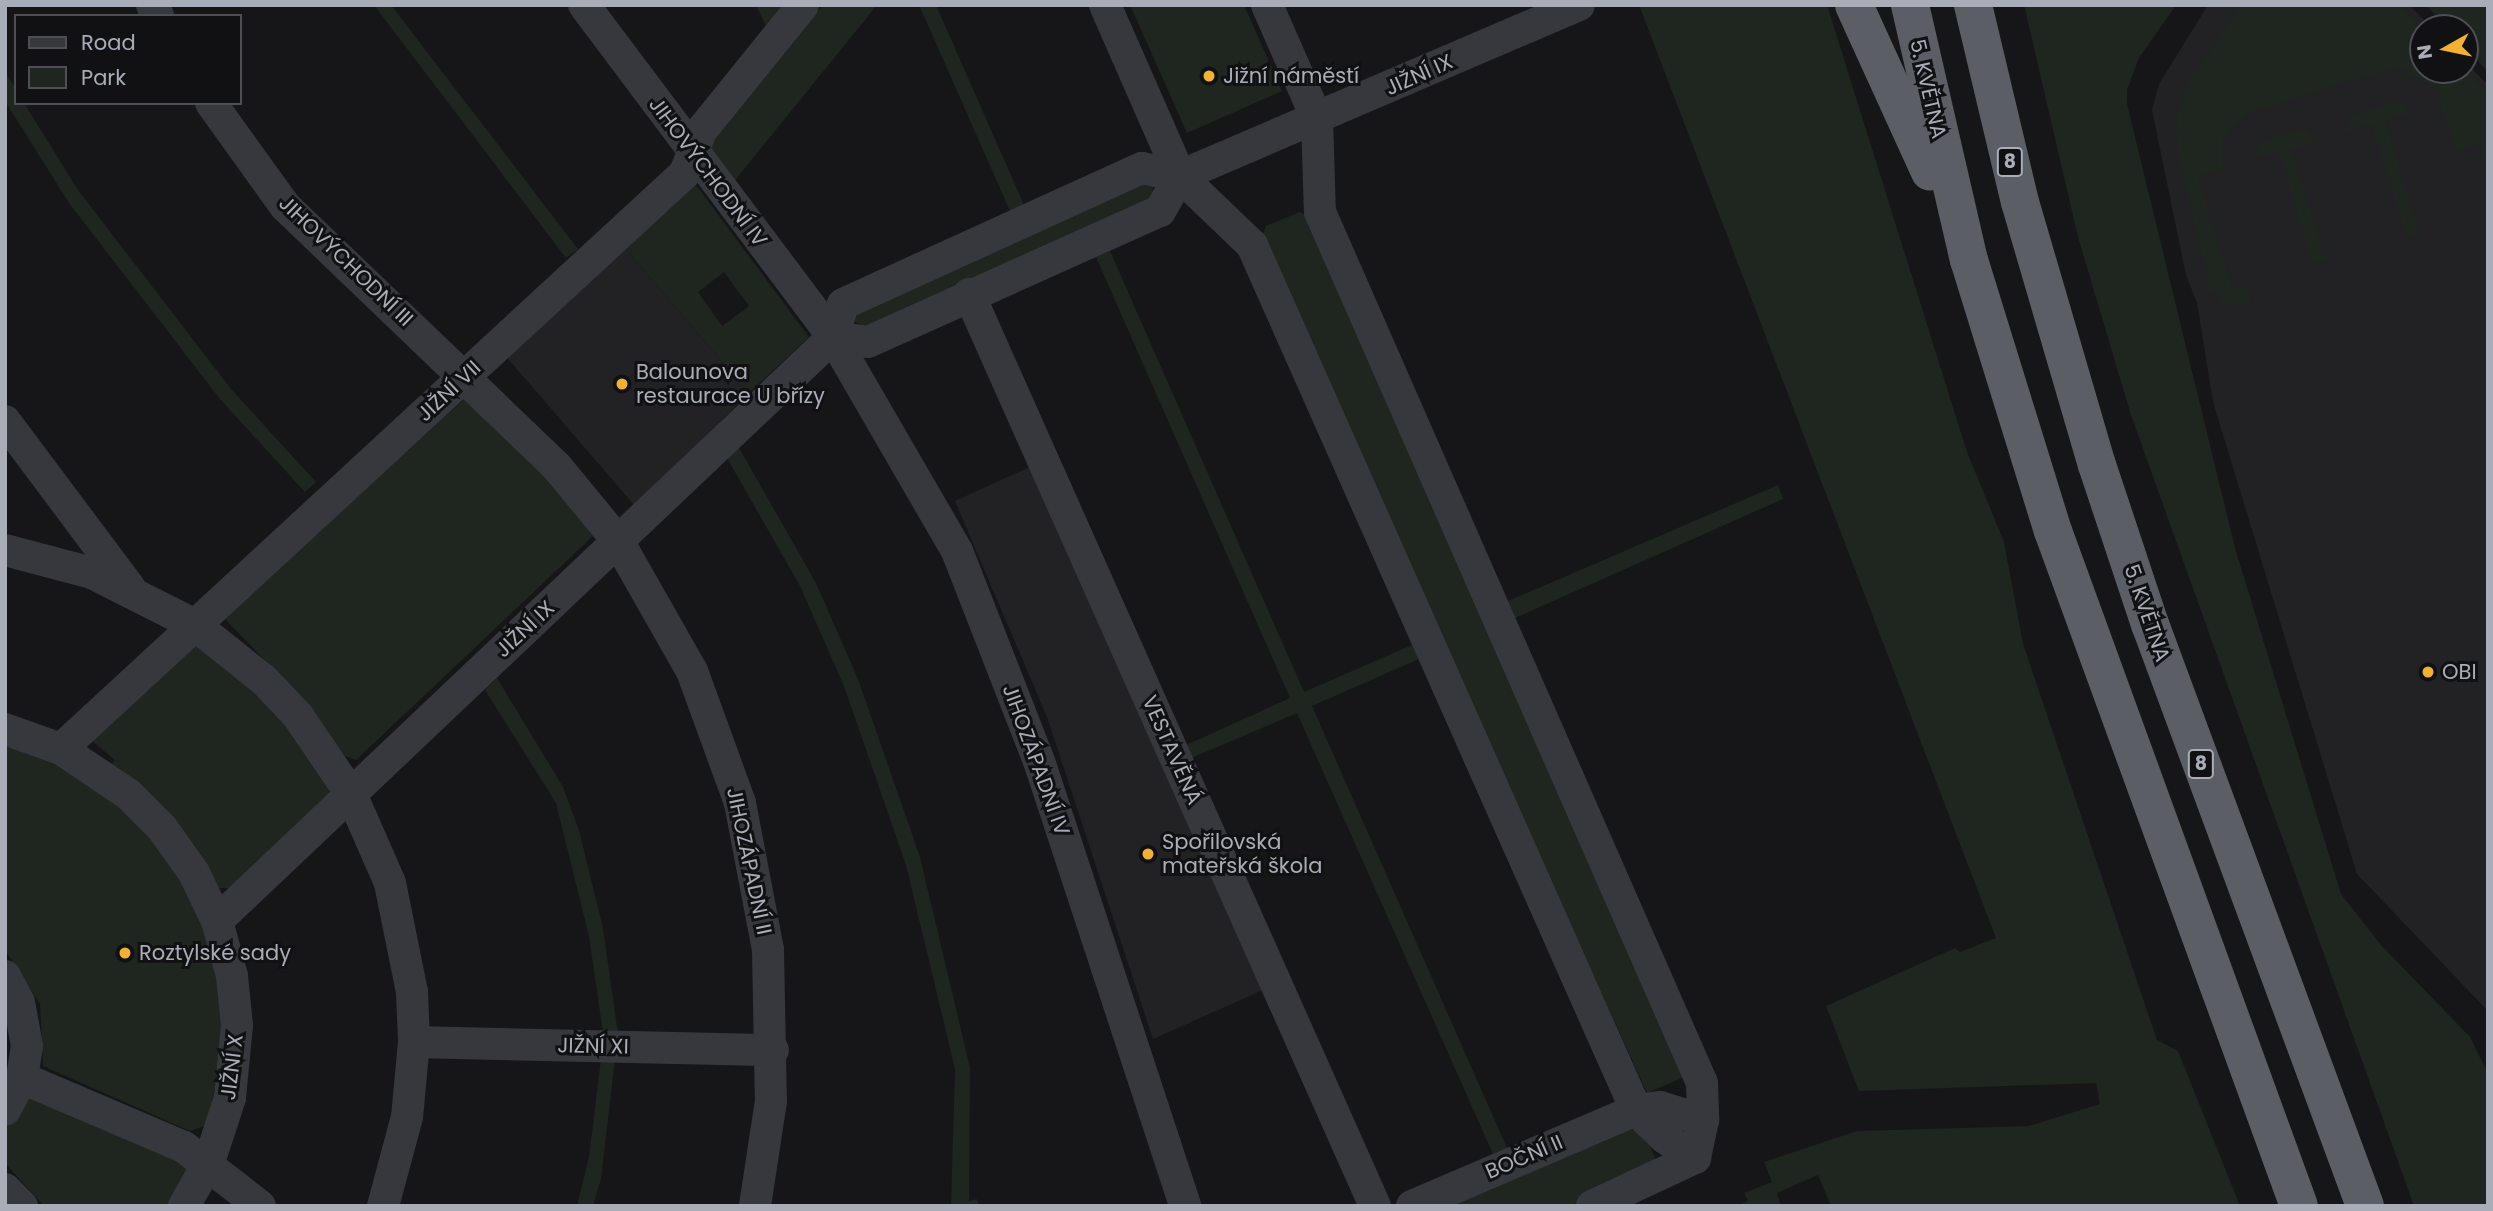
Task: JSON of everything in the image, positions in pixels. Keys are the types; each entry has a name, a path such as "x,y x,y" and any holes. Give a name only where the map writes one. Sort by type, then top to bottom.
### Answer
{"highway":[{"path":"1854,5 1969,260"},
{"name":"5. KVĚTNA","path":"1910,5 1969,260 2085,625 2300,1206"},
{"name":"5. KVĚTNA","path":"1973,5 2020,202 2097,465 2150,624 2365,1206"}],"street":[{"name":"JIHOVÝCHODNÍ IV","path":"584,5 833,337"},
{"name":"JIŽNÍ VII","path":"61,749 685,173 701,131 803,5"},
{"path":"1105,5 1180,176 1252,245 1636,1110 1665,1138 1695,1158"},
{"path":"1267,5 1317,119 1320,212 1702,1083 1703,1119 1695,1158"},
{"name":"JIŽNÍ IX","path":"217,921 833,337 843,304 1142,168 1180,176 1579,5"},
{"name":"JIHOVÝCHODNÍ III","path":"212,105 285,206 557,467 618,541"},
{"path":"833,337 868,342 1160,211 1180,176"},
{"name":"VESTAVĚNÁ","path":"970,294 1375,1206"},
{"name":"JIHOZÁPADNÍ IV","path":"833,337 957,551 1039,761 1185,1206"},
{"path":"5,421 131,589"},
{"name":"JIHOZÁPADNÍ II","path":"618,541 692,671 740,803 768,950 773,1050 771,1101 755,1206"},
{"path":"5,551 57,562 131,589 195,625 264,680 298,716 351,794 390,883 405,942 414,1042 407,1117 383,1206"},
{"name":"JIŽNÍ X","path":"5,729 61,749 128,793 162,828 194,873 217,921 232,976 237,1025 230,1098 209,1162 184,1206"},
{"path":"5,976 25,1023 22,1078 5,1110"},
{"name":"JIŽNÍ XI","path":"414,1042 773,1050"},
{"path":"22,1078 184,1147 209,1162 260,1206"},
{"path":"1636,1110 1660,1107 1703,1119"},
{"name":"BOČNÍ II","path":"1412,1206 1636,1110"},
{"path":"1592,1206 1695,1158"},
{"path":"5,1189 22,1206"}],"shaded area":[{"path":"2208,5 2409,5 2418,14 2409,14 2409,84 2479,84 2479,76 2488,85 2488,1011 2357,874 2213,402 2197,303 2186,275 2152,110 2159,84"},
{"path":"624,247 749,393 635,506 504,354"},
{"name":"Spořilovská mateřská škola","path":"1032,466 1263,990 1153,1039 1047,717 955,501"}],"green space":[{"path":"374,5 391,5 578,249 566,258"},
{"path":"756,5 777,7 787,5 767,29"},
{"path":"823,5 877,5 732,184 710,153 712,138"},
{"path":"919,5 936,5 1024,205 1010,211"},
{"path":"1130,5 1244,5 1282,91 1187,133"},
{"path":"1639,5 1827,5 1967,452 2004,542 2023,644 2157,1040 2178,1051 2240,1206 1831,1206 1818,1175 1777,1193 1781,1206 1737,1206 1748,1201 1744,1193 1772,1182 1764,1162 1857,1131 2029,1126 2100,1104 2096,1083 1859,1091 1826,1006 1955,948 1960,952 1996,938"},
{"path":"2024,5 2176,5 2139,58 2127,90 2127,104 2235,548 2341,894 2381,945 2470,1037 2488,1074 2488,1206 2414,1206 2131,415 2078,237"},
{"path":"2241,5 2398,5 2409,16 2409,73 2397,67 2247,113 2222,139 2223,169 2198,177 2232,288 2246,285 2251,304 2240,306 2223,303 2210,289 2178,154 2176,127 2183,90"},
{"path":"2426,5 2488,5 2488,72 2479,62 2479,14 2434,14"},
{"path":"5,72 14,86 14,105 25,105 78,190 231,389 316,482 305,492 220,399 69,203 5,101"},
{"path":"2429,84 2477,84 2488,95 2488,173 2479,145 2456,152 2435,87"},
{"path":"2390,102 2404,104 2410,113 2385,121 2419,232 2406,237 2372,125 2346,132 2352,115"},
{"path":"2297,130 2307,130 2317,141 2291,149 2326,260 2312,264 2279,153 2253,156 2261,142"},
{"path":"1146,182 1153,184 1152,198 866,328 854,321 857,313"},
{"path":"696,185 809,337 749,393 624,247","holes":["724,272 749,306 722,326 698,292"]},
{"path":"1300,212 1307,216 1684,1077 1647,1093 1261,240 1266,226"},
{"path":"1110,251 1304,692 1412,645 1419,659 1312,706 1507,1148 1493,1154 1297,713 1189,759 1184,746 1290,698 1096,257"},
{"path":"468,396 555,484 594,535 356,760 345,756 288,684 224,618"},
{"path":"738,446 816,583 858,679 920,857 970,1068 969,1201 977,1199 979,1206 951,1206 955,1069 906,865 844,686 800,586 727,458"},
{"path":"1778,485 1783,499 1515,618 1508,601"},
{"path":"195,643 239,676 288,727 329,783 329,795 232,888 215,888 111,765 115,760 92,741"},
{"path":"497,678 563,787 579,830 603,928 618,1034 603,1033 589,936 556,803 485,690"},
{"path":"5,744 42,754 110,796 156,843 190,895 206,931 219,988 223,1045 208,1125 190,1131 43,1066 40,1004 5,950"},
{"path":"601,1059 615,1059 601,1179 593,1206 577,1206 589,1157"},
{"path":"28,1097 189,1166 168,1206 44,1206 5,1163 5,1125"},
{"path":"1633,1123 1643,1129 1658,1165 1570,1206 1443,1206"}],"place":[{"name":"Jižní náměstí","path":"1209,76"},
{"name":"Balounova restaurace U břízy","path":"622,384"},
{"name":"OBI","path":"2428,672"},
{"name":"Spořilovská mateřská škola","path":"1148,854"},
{"name":"Roztylské sady","path":"125,953"}]}
